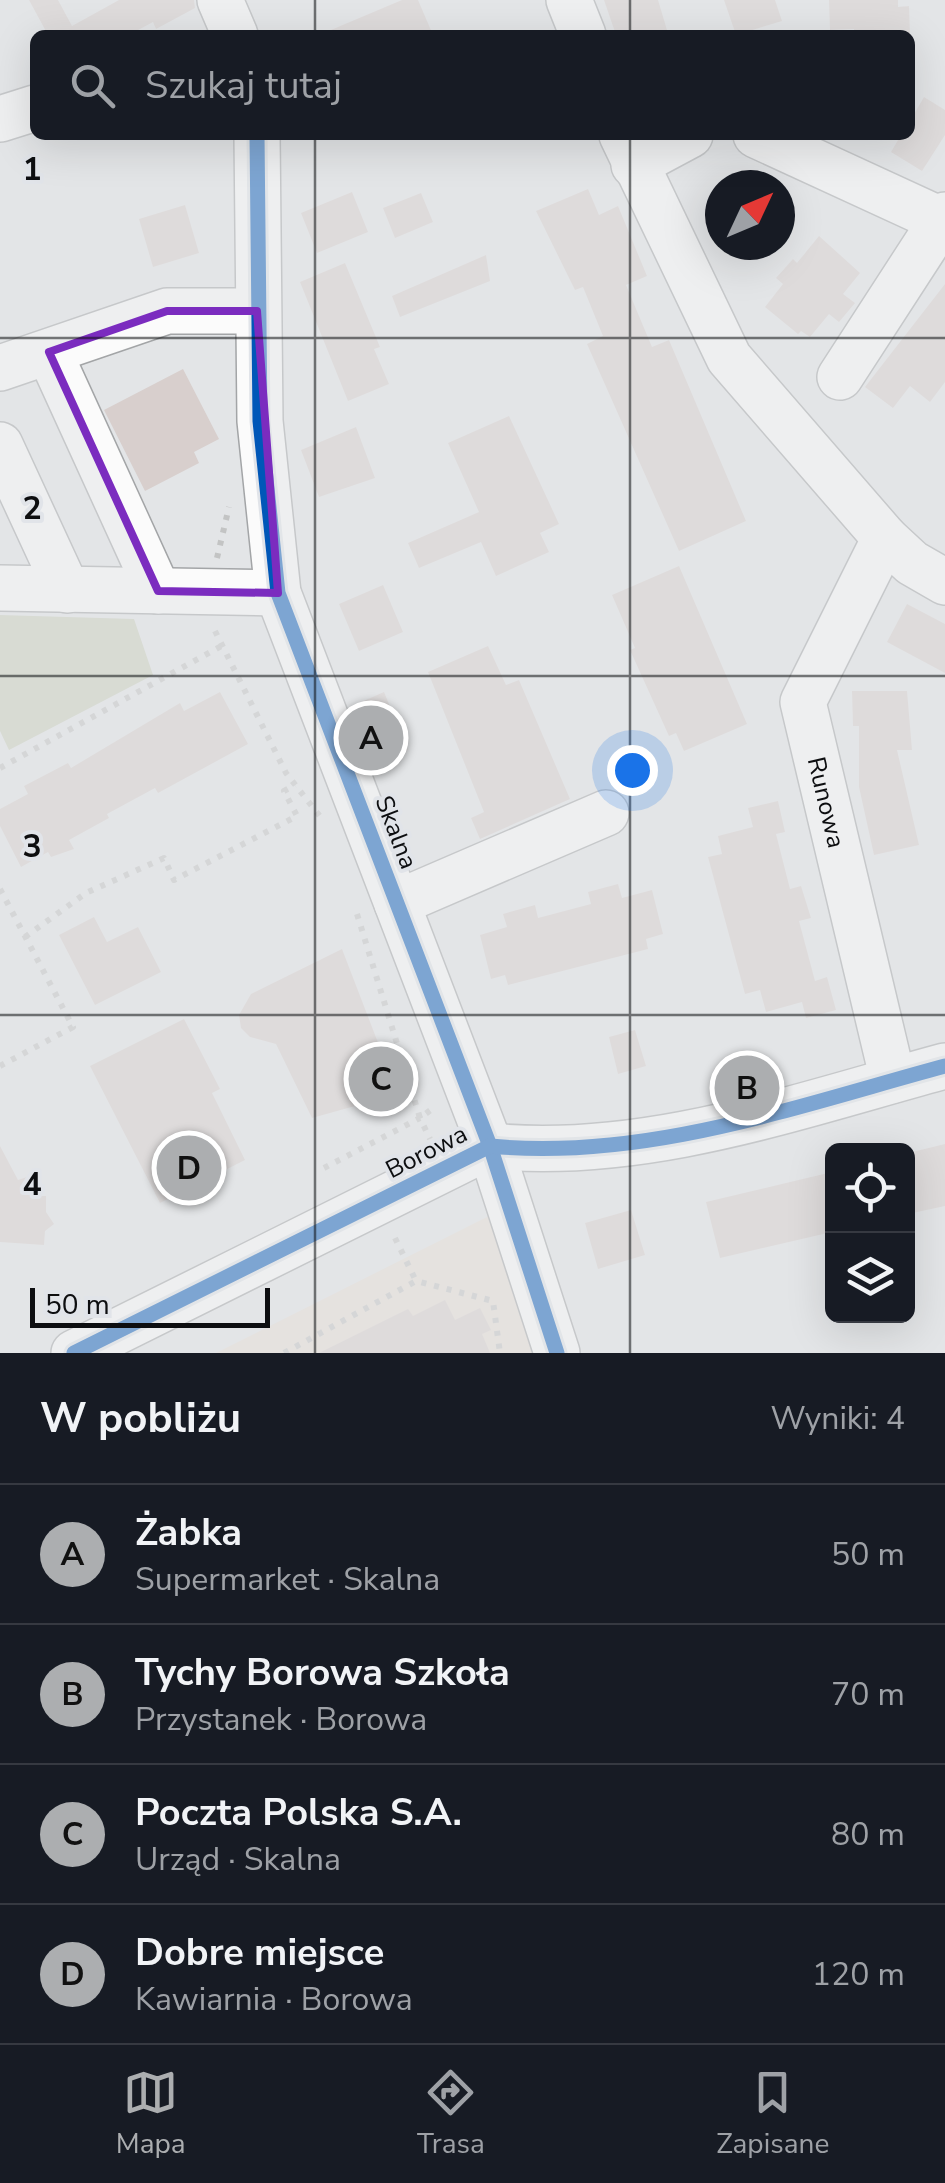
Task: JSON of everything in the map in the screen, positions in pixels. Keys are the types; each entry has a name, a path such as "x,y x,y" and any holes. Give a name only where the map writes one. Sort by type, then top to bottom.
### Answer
{"street":[{"path":"220,0 234,30"},
{"path":"569,0 580,30"},
{"path":"0,119 30,110"},
{"name":"Skalna","path":"258,140 256,300 260,421 278,594 490,1146 556,1353"},
{"path":"669,140 628,150 729,358 885,538 912,564 945,582"},
{"path":"767,140 944,219 840,377"},
{"path":"0,368 167,311 256,300"},
{"path":"49,352 158,591"},
{"path":"0,444 67,590"},
{"name":"Runowa","path":"885,538 803,702 894,1080"},
{"path":"0,588 278,594"},
{"path":"397,902 606,814"},
{"name":"Borowa","path":"74,1353 490,1146 543,1151 654,1141 945,1066"}],"path":[{"path":"204,614 225,644 295,785 330,830"},
{"path":"0,768 225,644"},
{"path":"26,937 86,893 164,858 174,880 296,816 284,792 295,785"},
{"path":"0,889 73,1027 0,1066"},
{"path":"353,900 420,1118 433,1144"},
{"path":"324,1168 420,1118"},
{"path":"395,1238 416,1280"},
{"path":"284,1353 416,1280 493,1301 500,1353"}],"highlighted area":[{"path":"167,311 257,311 278,593 158,591 49,352"}],"shaded area":[{"path":"493,1214 534,1353 216,1353"}],"green space":[{"path":"0,615 134,619 153,675 9,750 0,731"}],"building":[{"path":"29,0 58,0 72,26 119,0 194,0 195,8 156,29 153,22 138,30 45,30"},
{"path":"402,0 418,0 431,30 331,30"},
{"path":"604,0 658,0 667,30 614,30"},
{"path":"724,0 775,0 782,21 752,30 734,30"},
{"path":"829,0 898,0 898,7 909,6 910,30 830,30"},
{"path":"924,97 945,110 945,135 922,171 891,152 898,140 915,140 915,112"},
{"path":"588,189 599,215 618,206 647,276 626,285 652,347 669,340 746,521 679,551 587,344 603,336 583,287 575,290 536,211"},
{"path":"352,192 368,232 317,253 301,213"},
{"path":"421,193 433,222 395,238 383,208"},
{"path":"185,205 199,253 153,267 139,219"},
{"path":"819,236 860,273 843,294 855,303 839,322 829,314 810,337 801,331 798,334 765,307 783,284 776,278 792,260 797,263"},
{"path":"486,255 490,281 400,317 392,296"},
{"path":"345,263 380,347 374,349 389,384 348,401 300,282"},
{"path":"945,284 945,382 930,402 910,386 893,408 865,387"},
{"path":"183,369 219,439 194,452 199,463 145,491 104,410"},
{"path":"509,416 559,524 540,533 549,552 496,576 481,542 419,568 408,543 479,512 448,443"},
{"path":"356,427 375,478 319,497 301,450"},
{"path":"679,566 747,724 684,751 676,733 669,736 630,650 635,648 612,595"},
{"path":"383,585 403,632 359,651 339,604"},
{"path":"907,604 945,624 945,673 887,642"},
{"path":"488,646 506,685 519,680 570,799 480,839 471,818 484,812 428,672"},
{"path":"852,691 907,691 912,750 897,750 919,845 874,855 859,787 859,726 853,726"},
{"path":"220,692 248,744 158,793 155,788 107,814 109,818 69,840 74,849 51,857 48,852 21,867 0,826 0,809 28,794 24,786 68,763 71,768 180,703 184,711"},
{"path":"384,692 408,750 374,764 350,707"},
{"path":"778,801 785,832 776,834 790,889 801,886 811,918 799,921 815,981 827,977 836,1010 806,1018 802,1002 766,1012 760,990 745,994 708,857 722,854 718,836 753,827 748,808"},
{"path":"618,884 622,898 652,890 663,934 646,939 648,949 508,985 505,975 491,979 480,935 507,927 503,914 535,905 538,918 591,904 588,892"},
{"path":"94,917 107,942 138,927 161,972 95,1005 59,935"},
{"path":"342,949 392,1079 355,1106 312,1118 276,1044 250,1037 241,1028 239,1015 251,994"},
{"path":"184,1019 220,1089 212,1093 245,1160 160,1203 90,1066"},
{"path":"635,1030 646,1066 618,1074 609,1037"},
{"path":"945,1144 945,1206 915,1212 915,1151"},
{"path":"0,1146 18,1180 27,1177 37,1196 46,1196 46,1212 54,1224 45,1231 44,1245 0,1242"},
{"path":"825,1174 825,1234 720,1258 706,1202"},
{"path":"631,1210 645,1255 598,1269 585,1223"},
{"path":"445,1300 455,1320 480,1308 491,1330 482,1334 490,1353 319,1353 408,1309 413,1316"}],"cycle path":[{"path":"257,140 260,421 278,593 490,1146 557,1353"},
{"path":"74,1353 490,1146 548,1149 663,1138 777,1113 945,1066"}],"place":[{"name":"Żabka","path":"371,738"},
{"name":"Poczta Polska S.A.","path":"381,1079"},
{"name":"Tychy Borowa Szkoła","path":"747,1088"},
{"name":"Dobre miejsce","path":"189,1168"}]}
